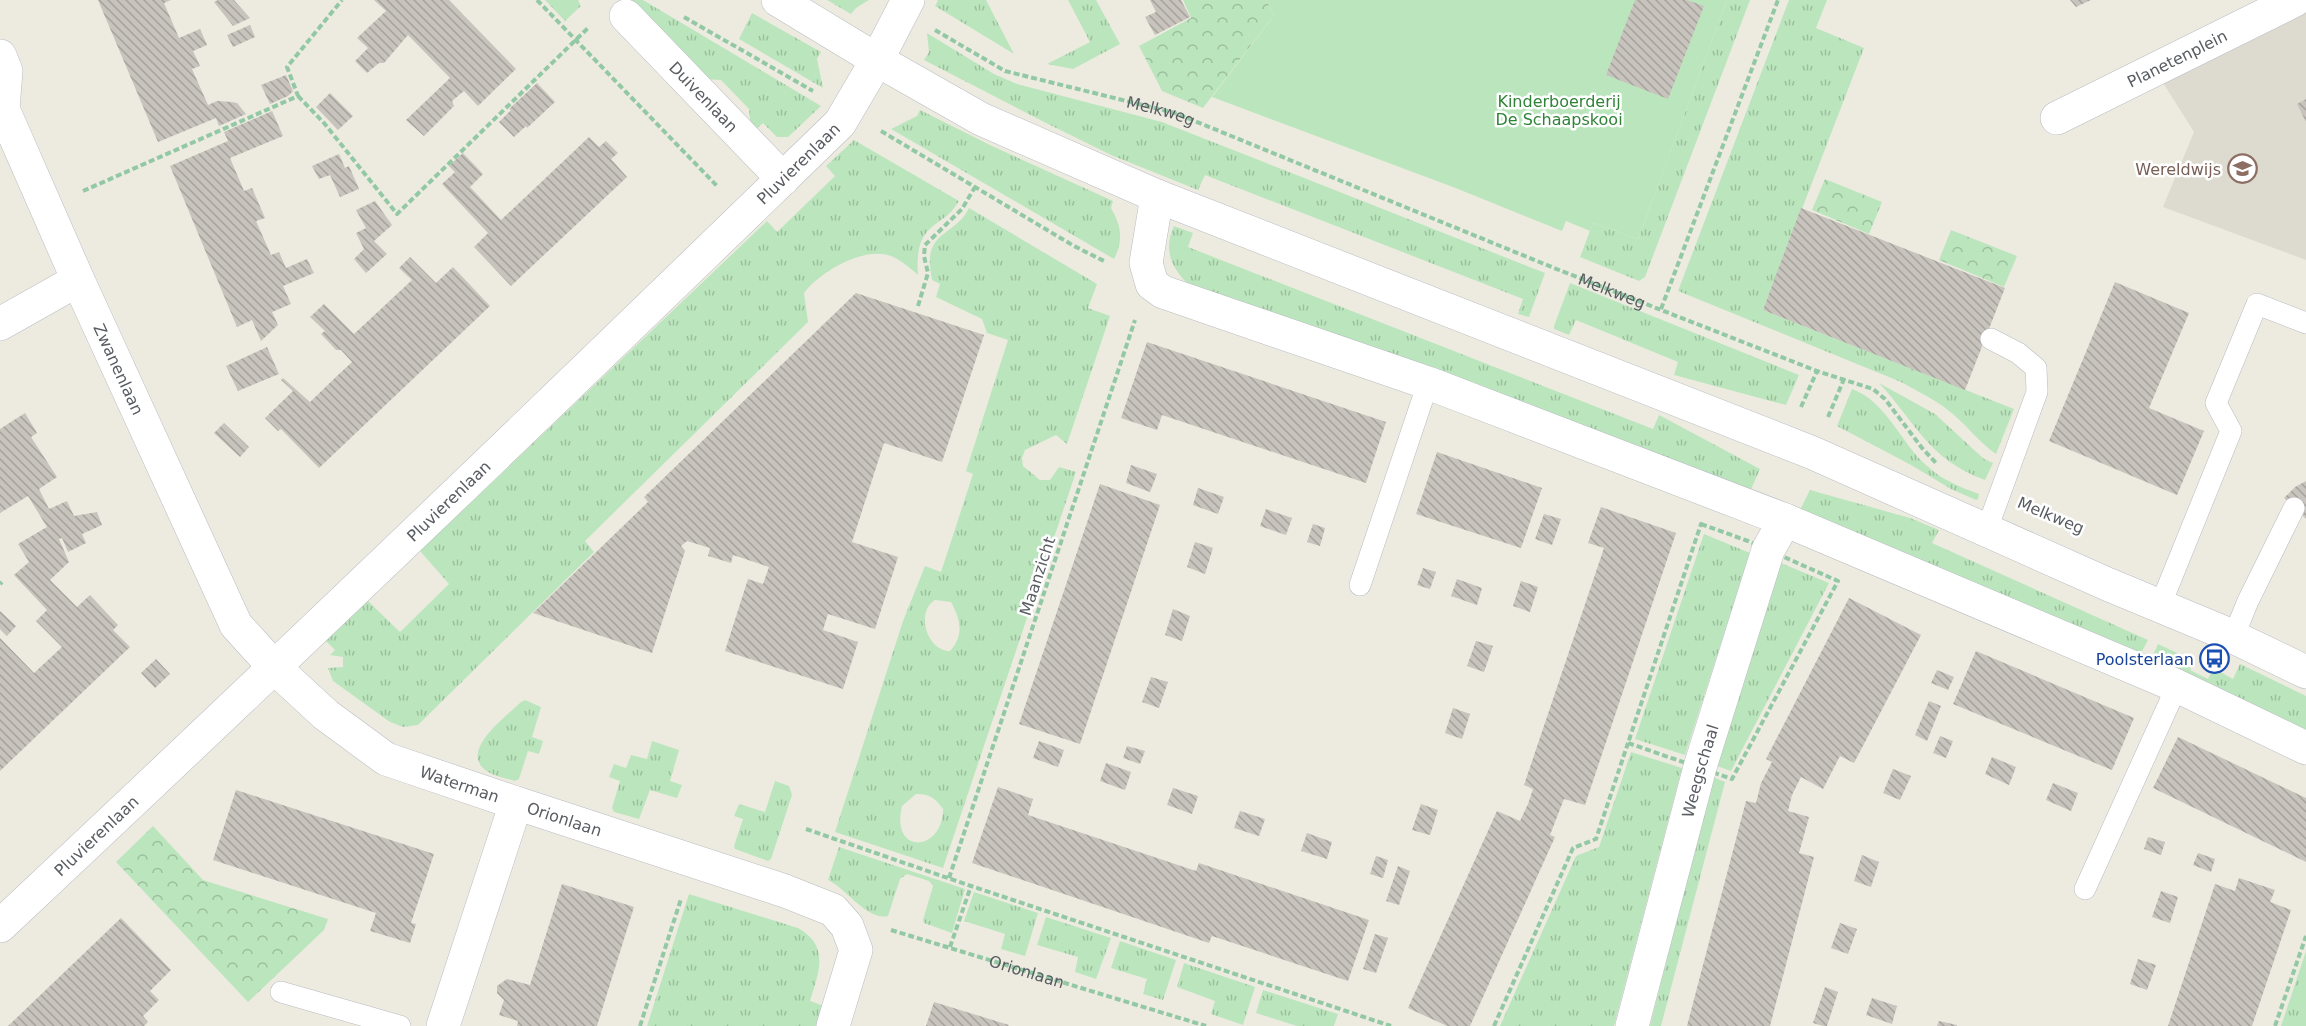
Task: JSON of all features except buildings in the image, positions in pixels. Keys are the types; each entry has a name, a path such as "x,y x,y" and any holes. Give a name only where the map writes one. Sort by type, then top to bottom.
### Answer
{"street":[{"path":"778,0 981,119 1157,196 1813,453 2306,672"},
{"name":"Planetenplein","path":"2057,118 2295,0"},
{"name":"Pluvierenlaan","path":"0,926 275,668 407,538 840,123 877,60 905,5"},
{"name":"Duivenlaan","path":"626,16 783,179"},
{"name":"Zwanenlaan","path":"0,56 6,71 3,109 78,280 236,625 275,668"},
{"path":"1157,196 1146,263 1152,284 1163,292 1428,383 1785,520 2177,686 2306,748"},
{"path":"0,324 78,280"},
{"name":"Weegschaal","path":"1632,1026 1700,767 1768,550 1785,520"},
{"name":"Waterman","path":"275,668 326,715 386,759 516,802 443,1026"},
{"name":"Orionlaan","path":"516,802 785,891 833,910 847,926"},
{"path":"833,1026 856,950 847,926"}],"lane":[{"path":"2160,606 2231,431 2216,403 2258,304 2306,322"},
{"path":"1987,529 2037,393 2036,368 2018,353 1991,339"},
{"path":"1360,585 1428,383"},
{"path":"2233,638 2248,601 2294,508"},
{"path":"2085,889 2177,686"},
{"path":"281,992 400,1026"}],"path":[{"path":"342,0 287,67 298,96 324,123 397,214 576,41 605,10 626,16"},
{"path":"537,0 745,215"},
{"path":"1661,309 1778,0"},
{"name":"Melkweg","path":"905,5 1005,71 1175,113 1559,270 1873,389 1885,399 1922,448 1939,465"},
{"path":"675,12 1074,246 1152,284"},
{"path":"46,207 298,96"},
{"path":"918,306 928,273 924,256 925,245 962,209 975,187"},
{"name":"Maanzicht","path":"949,878 1134,323 1152,284"},
{"path":"1494,1026 1573,848 1596,839 1628,743"},
{"path":"806,829 1391,1026"},
{"path":"640,1026 693,861"},
{"path":"950,947 971,886"},
{"name":"Orionlaan","path":"847,926 882,927 1206,1026"},
{"path":"2275,1026 2306,936"}],"shaded area":[{"name":"Wereldwijs","path":"2306,8 2306,260 2163,207 2194,132 2160,78"}],"green space":[{"path":"545,0 578,0 581,6 565,21"},
{"path":"624,0 643,0 821,106 788,137 777,137 763,123 753,132 749,109 721,80 702,79"},
{"path":"827,0 869,0 851,14"},
{"path":"938,0 986,0 1014,54 935,6"},
{"path":"1068,0 1096,0 1120,44 1073,69 1047,64 1090,42"},
{"path":"1183,0 1266,0 1274,15 1203,108 1162,91 1139,46 1191,18"},
{"name":"Kinderboerderij De Schaapskooi","path":"1266,0 1727,0 1638,239 1593,223 1590,231 1566,221 1562,231 1453,187 1212,97 1274,15"},
{"path":"1727,0 1750,0 1645,277 1639,281 1580,257 1593,223 1638,239"},
{"path":"1789,0 1827,0 1816,28 1864,48 1763,310 2014,409 1996,454 1948,410 1901,382 1678,291"},
{"path":"752,13 821,52 817,59 823,88 739,39"},
{"path":"927,33 994,74 1017,84 1162,122 1545,273 1529,317 1518,314 1523,299 1205,175 1198,190 1111,155 924,60 929,52"},
{"path":"920,110 992,146 1113,201 1111,208 1120,233 1114,259 891,129 917,116"},
{"path":"854,140 959,201 923,237 918,256 918,275 891,256 868,255 831,269 811,285 804,293 808,322 585,541 594,552 418,725 403,727 390,722 333,681 328,668 343,667 343,657 330,655 335,650 326,641 368,601 400,632 449,584 420,551 767,221 777,232 835,176 826,166"},
{"path":"1825,179 1882,202 1869,234 1812,210"},
{"path":"969,208 1097,284 1088,308 1110,316 1067,444 1056,435 1025,450 1022,458 1023,466 1040,480 1050,480 1059,467 1076,472 943,868 835,832 903,621 925,566 941,572 973,474 966,471 1008,340 987,333 982,319 936,297 940,284 932,280 930,259 932,248 941,236 964,216","holes":["935,600 951,602 959,621 958,639 950,651 935,645 926,630 926,613","916,794 932,797 943,809 941,823 935,834 927,840 918,842 910,840 903,834 900,822 902,806"]},
{"path":"1174,226 1193,233 1188,247 1653,429 1659,415 1760,469 1749,494 1189,285 1173,265 1171,258 1169,243"},
{"path":"1951,230 2017,256 2004,287 1939,260"},
{"path":"1570,283 1799,375 1786,405 1674,375 1678,362 1576,320 1569,335 1554,329"},
{"path":"1879,383 1935,414 1984,459 1993,463 1985,480 1950,462 1936,451"},
{"path":"1852,389 1875,403 1926,465 1945,479 1979,494 1978,499 1951,489 1837,426"},
{"path":"1810,490 1910,518 1939,530 1932,543 2148,640 2140,655 1799,512"},
{"path":"1704,534 1750,553 1685,755 1635,739"},
{"path":"1781,563 1829,583 1731,771 1717,766"},
{"path":"2158,644 2194,661 2190,670 2208,679 2213,668 2233,679 2240,664 2306,696 2306,733 2151,660"},
{"path":"525,700 541,707 532,737 543,741 539,754 528,751 519,779 515,781 484,769 478,761 478,752 489,733"},
{"path":"652,741 679,750 670,781 682,785 677,798 650,790 639,819 614,812 612,808 620,781 609,777 614,764 626,768 631,755 647,759"},
{"path":"1631,752 1682,768 1614,1026 1500,1026 1576,856 1599,847"},
{"path":"1713,777 1725,782 1661,1026 1650,1026"},
{"path":"775,781 789,786 792,795 771,859 768,861 735,849 743,819 734,816 739,804 765,812"},
{"path":"153,826 203,880 328,919 324,930 248,1002 116,862"},
{"path":"839,847 965,889 952,933 924,923 933,886 929,881 907,874 900,879 888,916 872,914 865,909 828,880"},
{"path":"974,892 1038,913 1025,956 1001,949 1005,934 964,921"},
{"path":"689,894 798,928 808,935 815,943 819,960 819,970 810,1001 824,1006 818,1026 647,1026"},
{"path":"1046,917 1111,938 1096,979 1075,972 1078,957 1037,945"},
{"path":"1120,941 1176,960 1163,1000 1143,994 1147,979 1111,968"},
{"path":"2306,951 2306,1026 2281,1026"},
{"path":"1184,963 1255,987 1243,1025 1211,1014 1215,1001 1177,987"},
{"path":"1263,990 1338,1014 1334,1026 1297,1026 1256,1013"}],"place":[{"name":"Wereldwijs","path":"2242,169"},
{"name":"Poolsterlaan","path":"2215,659"}]}
